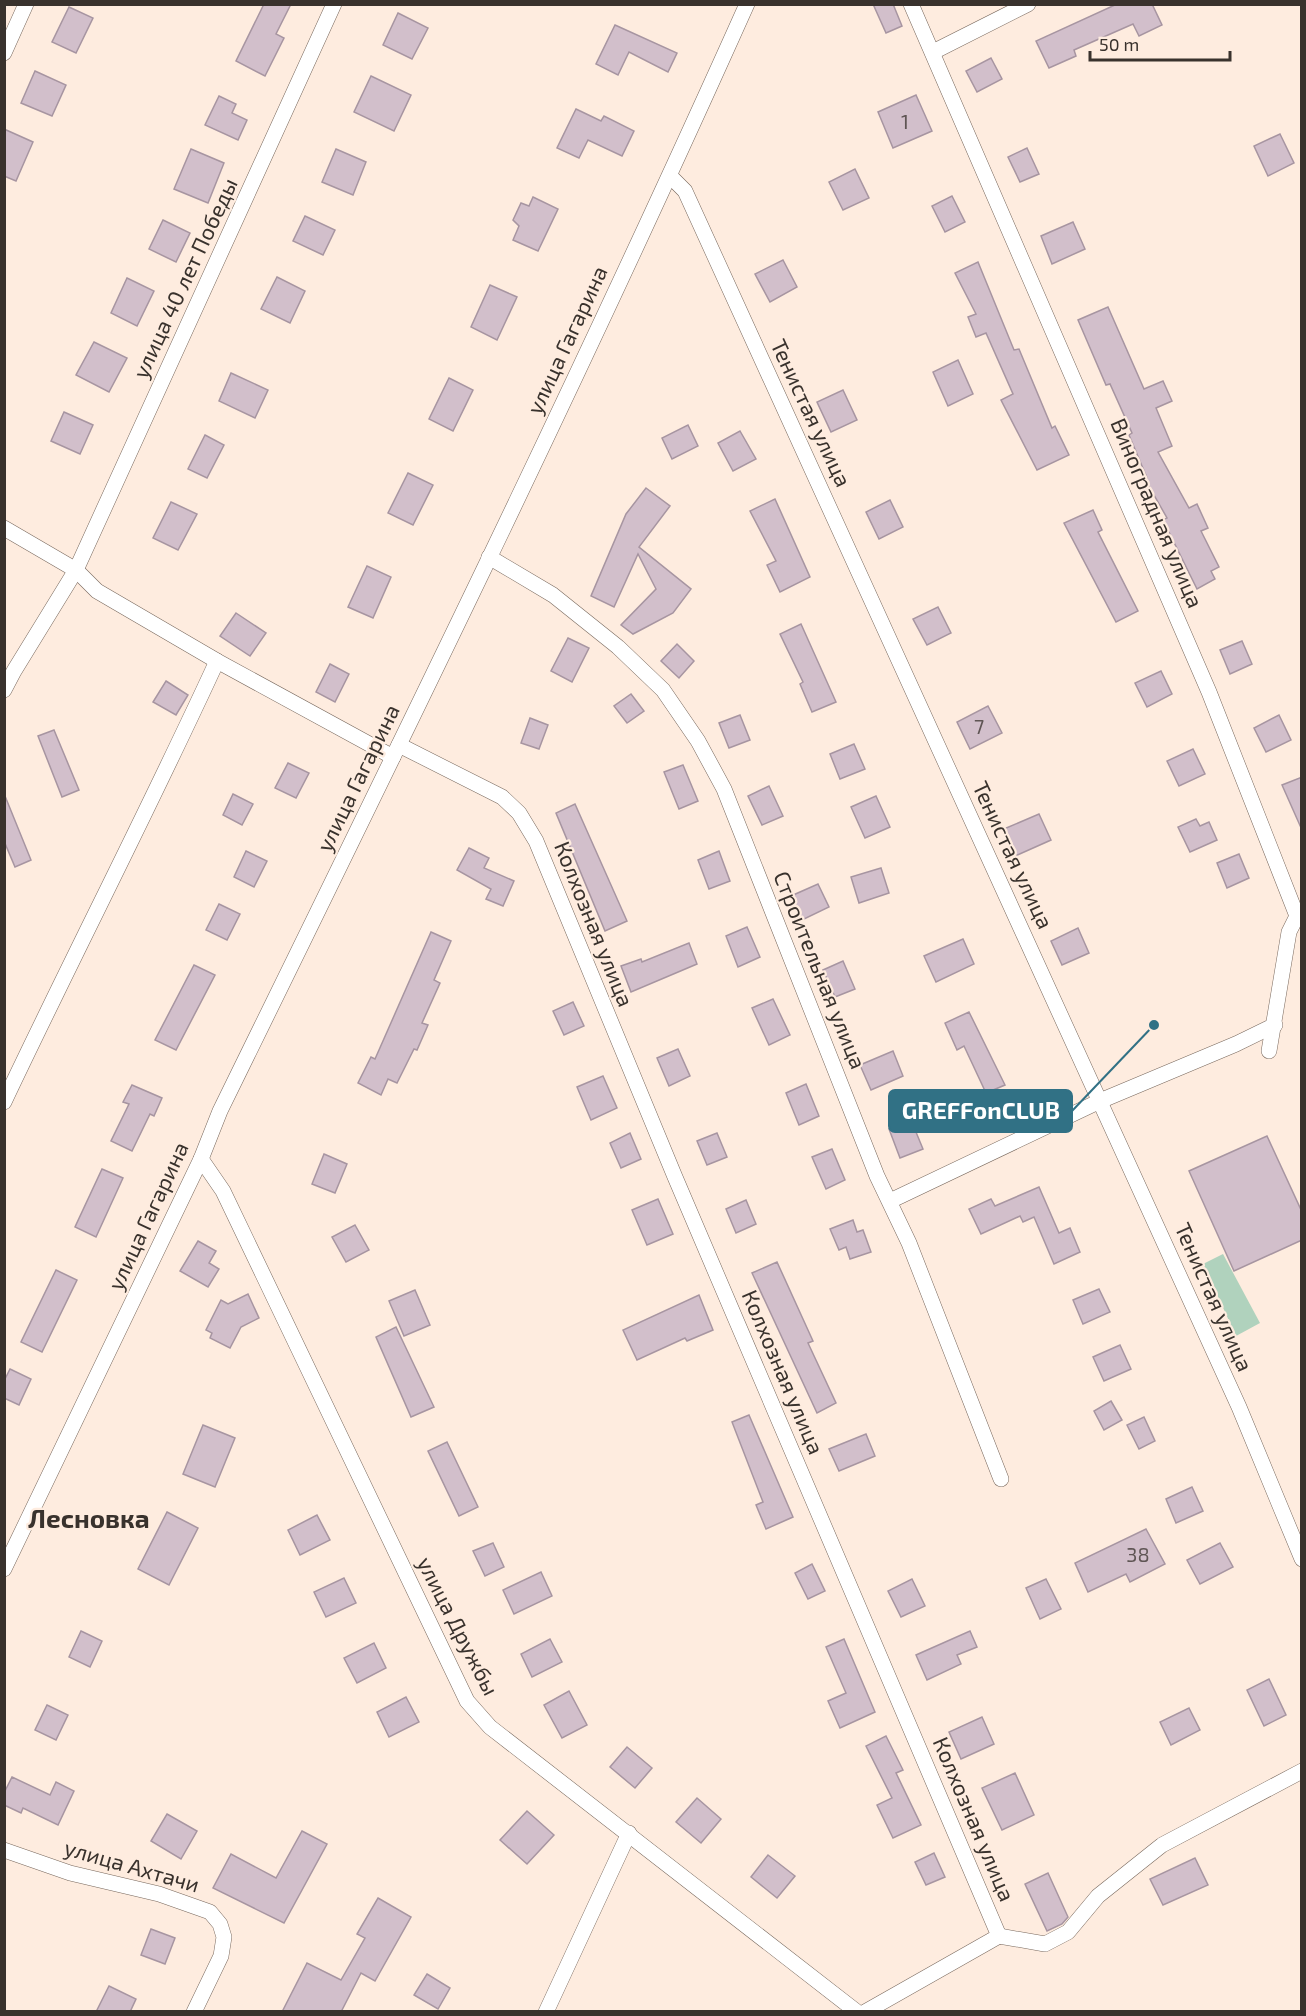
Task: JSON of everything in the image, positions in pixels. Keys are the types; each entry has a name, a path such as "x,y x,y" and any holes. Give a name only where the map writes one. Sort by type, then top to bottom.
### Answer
{"street":[{"path":"4,53 26,4"},
{"name":"улица 40 лет Победы","path":"4,690 76,570 334,4"},
{"name":"улица Гагарина","path":"4,1569 201,1159 220,1111 396,751 670,176 747,4"},
{"name":"Виноградная улица","path":"911,4 1209,692 1299,915 1290,932 1269,1051"},
{"path":"933,52 1029,4"},
{"name":"Тенистая улица","path":"670,176 685,191 1239,1407 1302,1559"},
{"name":"Колхозная улица","path":"4,528 76,570 97,591 217,661 396,751 502,796 519,813 536,841 675,1178 999,1936 865,2012"},
{"name":"Строительная улица","path":"489,557 553,595 618,647 663,690 698,741 724,789 873,1166 909,1243 1001,1479"},
{"path":"4,1102 72,958 151,804 217,661"},
{"path":"890,1201 1100,1101 1236,1044 1275,1025"},
{"name":"улица Дружбы","path":"201,1159 223,1191 467,1701 490,1727 857,2012"},
{"path":"999,1936 1045,1944 1068,1932 1098,1896 1162,1845 1302,1771"},
{"path":"546,2012 629,1833"},
{"name":"улица Ахтачи","path":"4,1850 70,1873 159,1894 210,1912 220,1924 224,1937 221,1956 194,2012"}],"green space":[{"path":"1223,1254 1260,1323 1236,1336 1203,1264"}],"building":[{"path":"264,4 291,4 276,34 284,38 265,76 236,61"},
{"path":"873,4 893,4 902,26 886,33"},
{"path":"1117,4 1152,4 1162,25 1139,36 1133,24 1074,50 1076,56 1049,68 1036,41"},
{"path":"69,7 93,18 76,53 52,42"},
{"path":"398,13 428,28 412,59 383,45"},
{"path":"615,25 677,53 668,72 629,52 618,75 596,64"},
{"path":"991,58 1002,79 977,92 966,71"},
{"path":"35,71 66,85 52,116 21,103"},
{"path":"371,76 411,95 394,131 354,112"},
{"path":"916,95 932,131 893,148 878,112"},
{"path":"219,96 236,104 232,113 247,120 238,140 205,125"},
{"path":"576,109 601,121 604,116 634,131 622,156 588,140 579,158 557,148"},
{"path":"4,129 33,142 16,181 4,176"},
{"path":"1280,134 1294,163 1268,176 1254,146"},
{"path":"1027,148 1039,174 1020,182 1008,157"},
{"path":"191,149 224,163 208,203 174,189"},
{"path":"336,149 366,162 353,195 322,182"},
{"path":"855,169 869,198 843,210 829,182"},
{"path":"952,196 965,222 945,232 932,206"},
{"path":"533,197 558,209 538,251 513,240 519,226 513,220 521,203 529,206"},
{"path":"305,216 335,230 323,255 293,241"},
{"path":"163,220 190,233 176,262 149,249"},
{"path":"1073,222 1085,249 1052,264 1041,236"},
{"path":"783,260 797,287 770,302 755,274"},
{"path":"978,262 1014,350 1019,349 1052,428 1055,426 1069,455 1037,470 1001,400 1013,394 986,333 976,337 968,317 976,314 955,273"},
{"path":"277,277 305,291 290,323 261,309"},
{"path":"127,278 154,291 137,326 111,313"},
{"path":"490,285 517,297 497,340 471,327"},
{"path":"1108,307 1144,389 1163,381 1172,401 1156,408 1172,446 1158,452 1189,508 1197,504 1208,528 1201,531 1219,567 1211,571 1215,579 1197,589 1163,520 1167,518 1145,479 1147,478 1129,435 1132,433 1110,384 1106,385 1078,320"},
{"path":"94,342 127,358 109,392 76,375"},
{"path":"958,360 973,394 948,406 933,372"},
{"path":"231,373 268,390 255,418 219,401"},
{"path":"449,378 473,390 453,431 429,419"},
{"path":"843,390 857,420 831,432 817,402"},
{"path":"64,412 93,425 80,454 51,441"},
{"path":"688,425 698,446 672,459 662,438"},
{"path":"740,431 756,459 733,471 718,443"},
{"path":"205,435 224,445 207,478 188,469"},
{"path":"408,473 433,485 413,525 388,513"},
{"path":"646,488 670,506 639,547 691,589 673,613 633,634 621,625 656,589 638,554 614,607 591,596 626,514"},
{"path":"775,499 810,577 780,592 767,565 776,561 750,511"},
{"path":"890,500 903,527 879,539 866,512"},
{"path":"171,502 197,514 178,550 153,538"},
{"path":"1093,510 1102,530 1098,532 1138,611 1116,622 1064,523"},
{"path":"367,566 391,577 373,618 348,607"},
{"path":"938,607 951,633 927,645 913,619"},
{"path":"236,613 266,633 250,656 220,636"},
{"path":"801,624 836,702 812,712 800,684 803,682 780,634"},
{"path":"568,638 589,648 572,682 551,671"},
{"path":"1242,641 1252,664 1230,674 1220,650"},
{"path":"677,644 694,661 679,678 661,661"},
{"path":"330,664 349,674 335,702 316,692"},
{"path":"1161,671 1172,694 1147,707 1135,683"},
{"path":"166,681 188,695 176,715 153,702"},
{"path":"631,694 644,711 627,723 614,706"},
{"path":"988,706 1002,733 970,749 957,722"},
{"path":"740,715 750,740 729,748 719,723"},
{"path":"1279,715 1291,740 1266,752 1254,728"},
{"path":"530,718 548,725 539,749 521,743"},
{"path":"54,730 79,790 62,797 38,736"},
{"path":"854,744 865,769 840,779 830,754"},
{"path":"1193,749 1205,774 1179,786 1167,761"},
{"path":"288,763 309,773 296,798 275,788"},
{"path":"683,765 698,801 679,809 664,772"},
{"path":"1302,777 1302,830 1282,785"},
{"path":"769,786 783,816 762,825 748,796"},
{"path":"233,794 253,804 242,825 223,815"},
{"path":"5,796 31,860 15,867 4,841"},
{"path":"876,796 890,827 865,838 851,807"},
{"path":"575,804 627,921 605,931 556,813"},
{"path":"1039,814 1051,840 1015,856 1004,829"},
{"path":"1196,819 1200,826 1209,822 1217,840 1190,852 1178,827"},
{"path":"469,848 489,858 484,868 514,881 503,906 486,899 491,889 457,870"},
{"path":"246,851 267,861 254,887 234,877"},
{"path":"719,851 730,881 709,889 698,860"},
{"path":"1239,854 1249,878 1227,888 1217,863"},
{"path":"881,868 889,893 859,903 851,877"},
{"path":"818,884 829,907 802,920 791,896"},
{"path":"219,904 240,914 227,940 206,930"},
{"path":"747,927 760,957 738,967 726,936"},
{"path":"1078,928 1089,953 1062,965 1051,941"},
{"path":"431,932 451,941 434,980 440,983 422,1023 428,1025 417,1050 414,1049 397,1083 388,1079 381,1095 358,1083 371,1057 375,1059"},
{"path":"963,939 974,964 936,982 924,956"},
{"path":"689,943 697,964 631,992 621,966 641,959 642,962"},
{"path":"843,961 855,989 835,997 823,970"},
{"path":"194,965 215,975 176,1050 155,1040"},
{"path":"773,999 790,1035 769,1045 752,1008"},
{"path":"573,1002 584,1026 564,1035 553,1011"},
{"path":"969,1012 1005,1085 986,1093 964,1046 957,1050 945,1023"},
{"path":"678,1049 690,1076 669,1086 657,1058"},
{"path":"893,1051 903,1076 871,1090 860,1065"},
{"path":"603,1076 617,1108 591,1120 577,1087"},
{"path":"806,1084 819,1116 799,1125 786,1093"},
{"path":"132,1085 162,1098 154,1116 150,1114 132,1151 111,1141 129,1104 123,1102"},
{"path":"911,1120 923,1149 900,1158 889,1129"},
{"path":"630,1133 641,1159 621,1168 610,1143"},
{"path":"717,1133 727,1157 707,1165 697,1141"},
{"path":"1267,1136 1302,1212 1302,1240 1234,1271 1189,1171"},
{"path":"832,1149 845,1180 826,1189 812,1157"},
{"path":"324,1154 347,1164 335,1193 312,1184"},
{"path":"102,1169 123,1178 96,1237 75,1227"},
{"path":"1039,1187 1059,1233 1070,1228 1080,1252 1054,1264 1034,1217 1023,1222 1020,1216 981,1234 969,1209 991,1199 995,1206"},
{"path":"658,1199 673,1234 647,1245 632,1210"},
{"path":"746,1200 756,1224 736,1233 726,1209"},
{"path":"853,1220 857,1232 863,1230 871,1252 850,1259 846,1247 839,1250 830,1229"},
{"path":"355,1225 369,1250 346,1262 332,1237"},
{"path":"198,1241 216,1251 209,1263 219,1269 208,1287 180,1271"},
{"path":"777,1262 813,1341 808,1343 836,1403 817,1413 752,1273"},
{"path":"56,1270 77,1280 42,1352 21,1342"},
{"path":"1099,1289 1110,1312 1083,1324 1073,1300"},
{"path":"415,1290 430,1325 404,1336 389,1301"},
{"path":"248,1294 259,1318 241,1327 230,1348 210,1338 212,1333 206,1330 221,1300 228,1304"},
{"path":"699,1295 713,1330 687,1341 685,1338 637,1360 623,1330"},
{"path":"396,1327 434,1407 411,1417 376,1337"},
{"path":"1120,1345 1131,1369 1104,1381 1093,1357"},
{"path":"10,1369 31,1379 19,1405 4,1398 4,1381"},
{"path":"1111,1401 1122,1420 1104,1430 1094,1411"},
{"path":"749,1415 793,1517 766,1529 756,1505 763,1502 732,1422"},
{"path":"1144,1417 1155,1441 1139,1449 1127,1425"},
{"path":"203,1425 235,1438 215,1487 183,1474"},
{"path":"866,1434 875,1456 839,1471 829,1449"},
{"path":"447,1442 478,1507 459,1516 428,1451"},
{"path":"1192,1487 1203,1511 1176,1523 1166,1499"},
{"path":"167,1512 198,1528 169,1585 138,1569"},
{"path":"317,1515 330,1540 300,1555 288,1530"},
{"path":"1146,1529 1165,1564 1130,1582 1126,1574 1088,1592 1075,1563"},
{"path":"493,1543 504,1567 485,1576 473,1551"},
{"path":"1220,1543 1233,1567 1200,1584 1187,1560"},
{"path":"812,1564 825,1591 808,1599 795,1573"},
{"path":"541,1572 552,1596 514,1614 503,1590"},
{"path":"344,1578 356,1603 326,1617 314,1592"},
{"path":"912,1579 925,1606 901,1617 888,1591"},
{"path":"1046,1579 1061,1609 1040,1619 1026,1588"},
{"path":"81,1631 102,1641 90,1667 69,1657"},
{"path":"970,1631 977,1647 957,1655 961,1664 927,1680 916,1655"},
{"path":"550,1639 562,1662 532,1677 521,1654"},
{"path":"844,1639 875,1712 840,1728 828,1701 846,1693 826,1647"},
{"path":"374,1643 386,1668 357,1683 344,1658"},
{"path":"1269,1679 1286,1715 1264,1726 1247,1690"},
{"path":"569,1691 587,1725 562,1738 544,1705"},
{"path":"406,1697 419,1722 389,1737 377,1712"},
{"path":"47,1705 68,1715 56,1740 35,1730"},
{"path":"1189,1708 1200,1730 1171,1745 1160,1722"},
{"path":"982,1717 994,1744 961,1759 949,1732"},
{"path":"886,1736 903,1770 896,1773 921,1825 893,1838 877,1805 892,1798 866,1746"},
{"path":"627,1747 652,1768 635,1788 610,1767"},
{"path":"1015,1773 1034,1815 1002,1830 982,1788"},
{"path":"12,1777 50,1795 56,1782 74,1791 58,1825 23,1808 21,1813 4,1805 4,1793"},
{"path":"697,1798 721,1819 701,1843 676,1822"},
{"path":"527,1811 554,1835 527,1864 500,1840"},
{"path":"167,1814 197,1831 181,1859 151,1841"},
{"path":"302,1831 327,1844 284,1923 213,1888 231,1854 276,1878"},
{"path":"934,1853 945,1877 926,1885 915,1862"},
{"path":"768,1855 795,1876 777,1898 751,1877"},
{"path":"1195,1858 1208,1885 1163,1905 1150,1879"},
{"path":"1048,1873 1068,1917 1062,1924 1047,1931 1025,1884"},
{"path":"378,1898 411,1917 375,1981 361,1973 341,2012 282,2012 307,1963 341,1980 365,1938 357,1934"},
{"path":"151,1929 175,1938 165,1964 141,1955"},
{"path":"427,1974 450,1988 438,2009 414,1995"},
{"path":"109,1986 136,1999 130,2012 96,2012"}],"place":[{"name":"GREFFonCLUB","path":"1154,1025"}],"district":[{"name":"Лесновка","path":"89,1519"}]}
